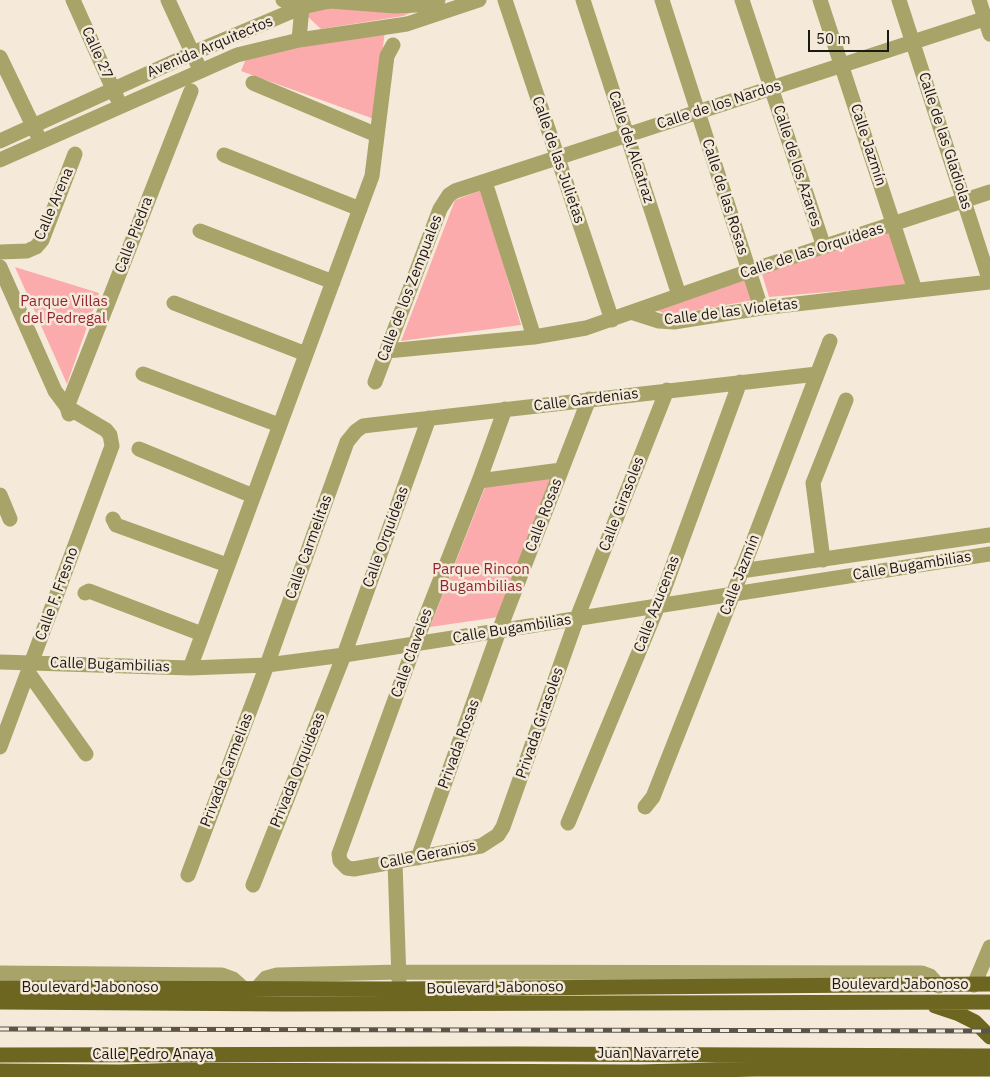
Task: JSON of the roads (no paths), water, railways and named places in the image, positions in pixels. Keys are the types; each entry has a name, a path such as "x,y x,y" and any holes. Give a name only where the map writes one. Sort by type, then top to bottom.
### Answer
{"main road":[{"name":"Boulevard Jabonoso","path":"0,988 54,980 250,983 299,981 398,996 446,988 606,980 939,986 990,984"},
{"name":"Boulevard Jabonoso","path":"0,1002 398,996 990,1002"},
{"path":"924,1002 959,1014 975,1022 990,1037"},
{"name":"Calle Pedro Anaya","path":"0,1055 306,1054"},
{"name":"Juan Navarrete","path":"306,1054 990,1056"},
{"name":"Juan Navarrete","path":"304,1074 638,1074 990,1069"},
{"name":"Calle Pedro Anaya","path":"0,1071 120,1074 304,1074"}],"street":[{"name":"Calle 27","path":"73,0 120,106"},
{"path":"168,0 200,71"},
{"path":"283,0 304,4 299,40"},
{"path":"433,6 479,0"},
{"name":"Calle de las Julietas","path":"505,0 556,159 612,320"},
{"name":"Calle del Alcatraz","path":"583,0 679,295"},
{"name":"Calle de las Rosas","path":"662,0 761,308"},
{"name":"Calle de los Azares","path":"742,0 824,247"},
{"name":"Calle Jazmín","path":"820,0 915,290"},
{"name":"Calle de las Gladiolas","path":"899,0 990,282"},
{"path":"979,0 988,18 990,34"},
{"name":"Avenida Arquitectos","path":"0,141 304,4 330,1 395,6 433,6"},
{"name":"Avenida Arquitectos","path":"0,160 237,55 299,40 407,24 433,6"},
{"name":"Calle de los Nardos","path":"449,195 462,188 628,136 988,18"},
{"path":"190,668 372,176 388,56 393,45"},
{"path":"0,57 41,142"},
{"path":"253,82 377,135"},
{"name":"Calle Piedra","path":"67,407 191,91"},
{"name":"Calle Arena","path":"0,252 27,250 36,247 42,240 75,154"},
{"path":"224,155 360,209"},
{"path":"485,182 534,337"},
{"name":"Calle de las Orquídeas","path":"634,313 749,271 990,192"},
{"name":"Calle de los Zempuales","path":"374,382 440,209 449,195"},
{"path":"200,231 333,282"},
{"path":"0,267 55,390 67,407"},
{"name":"Calle de las Violetas","path":"634,313 659,321 674,322 761,308 990,282"},
{"path":"174,303 306,354"},
{"path":"387,351 534,337 586,328 634,313"},
{"name":"Calle Jazmín","path":"645,807 653,797 830,341"},
{"path":"143,374 279,425"},
{"name":"Calle Gardenias","path":"356,431 363,426 371,425 817,374"},
{"name":"Calle Azucenas","path":"568,823 658,606 740,382"},
{"name":"Calle Girasoles","path":"577,618 667,390"},
{"name":"Calle Rosas","path":"500,631 589,400"},
{"path":"823,560 812,484 846,400"},
{"name":"Calle F. Fresno","path":"0,747 111,449 112,440 106,430 67,407"},
{"name":"Calle Claveles","path":"346,868 340,860 339,854 415,644 505,409"},
{"name":"Calle Orquídeas","path":"344,655 429,418"},
{"name":"Calle Carmelitas","path":"267,665 347,442 356,431"},
{"path":"139,449 253,496"},
{"path":"479,481 561,470"},
{"path":"0,495 10,519"},
{"path":"113,519 116,525 227,565"},
{"name":"Calle Bugambilias","path":"741,571 990,535"},
{"path":"920,546 920,565"},
{"name":"Calle Bugambilias","path":"0,662 30,667 190,668 267,665 344,655 990,554"},
{"path":"85,593 89,591 200,639"},
{"name":"Privada Girasoles","path":"503,827 577,618"},
{"name":"Privada Rosas","path":"418,858 500,631"},
{"name":"Privada Orquídeas","path":"253,885 344,655"},
{"name":"Privada Carmelias","path":"188,875 267,665"},
{"path":"30,667 86,754"},
{"name":"Calle Geranios","path":"346,868 354,869 481,846 498,835 503,827"},
{"path":"394,862 399,972 398,996"},
{"path":"974,985 990,947"},
{"path":"299,981 399,972 446,972 606,980"},
{"path":"446,972 446,988"},
{"path":"0,973 54,980"},
{"path":"304,1074 306,1054"},
{"path":"186,1055 186,1074"}],"railway":[{"path":"0,1029 990,1031"}],"park label":[{"name":"Parque Villas del Pedregal","path":"64,310"},
{"name":"Parque Rincon Bugambilias","path":"481,578"}]}
